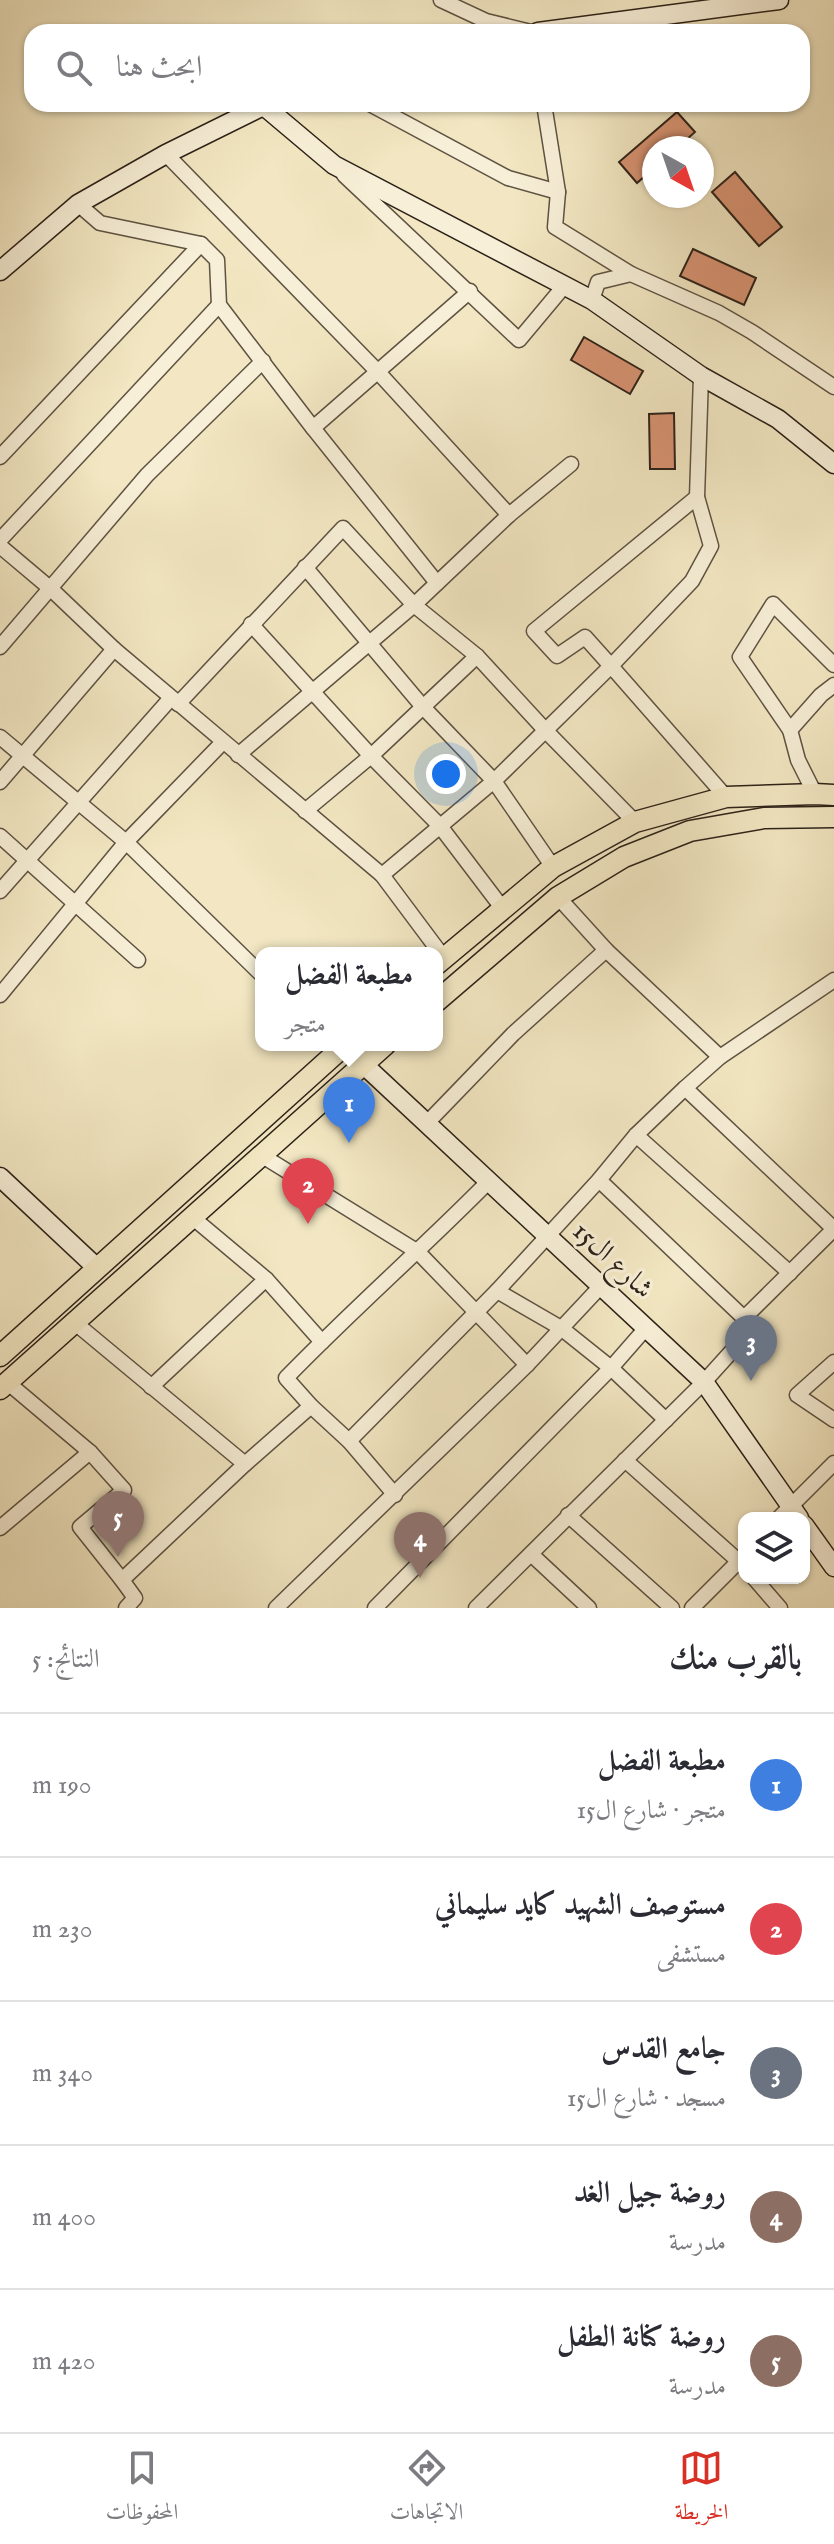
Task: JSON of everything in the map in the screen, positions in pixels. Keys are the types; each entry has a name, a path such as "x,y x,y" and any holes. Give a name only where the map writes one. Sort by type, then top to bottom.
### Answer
{"main road":[{"path":"443,959 553,867 635,822 726,797 824,794"},
{"path":"443,996 558,897 624,857 690,831 764,818 834,817"},
{"path":"0,1356 338,1051"},
{"path":"4,1386 378,1051"}],"street":[{"path":"441,0 498,24"},
{"path":"584,24 688,6 779,0"},
{"path":"0,271 78,204 166,154 252,112"},
{"path":"274,112 470,291 519,340 565,285"},
{"path":"385,112 508,178 558,192"},
{"path":"545,112 558,192 555,227 631,274 719,313 834,387"},
{"path":"166,154 378,372 509,515"},
{"path":"334,165 592,300 701,376 778,419 834,464"},
{"path":"78,204 100,223 201,244 217,260 219,305 437,583"},
{"path":"0,457 201,244"},
{"path":"592,300 598,282 631,274"},
{"path":"313,428 470,291"},
{"path":"219,305 0,543 114,649 382,875 431,947"},
{"path":"0,647 147,475 263,361"},
{"path":"382,875 494,781 692,581 711,546 697,497 701,376"},
{"path":"238,755 414,605 509,515 571,464"},
{"path":"697,497 534,631 557,656 585,637 726,797"},
{"path":"0,891 77,801 343,528 414,605 477,656 635,822"},
{"path":"305,567 423,707 494,781 553,867"},
{"path":"824,794 798,760 790,730 740,657 773,604 834,665"},
{"path":"251,624 311,692 440,826 503,909"},
{"path":"0,782 114,649"},
{"path":"305,811 371,756 477,656"},
{"path":"790,730 834,685"},
{"path":"0,737 126,842 255,968"},
{"path":"0,995 126,842 223,742"},
{"path":"0,836 138,960"},
{"path":"558,897 606,950 720,1057"},
{"path":"427,1123 513,1034 606,950"},
{"path":"349,1441 497,1291 636,1135 685,1088 720,1057 834,980"},
{"name":"شارع ال15","path":"363,1064 704,1382 789,1512"},
{"path":"476,1608 704,1382 741,1341 744,1318 834,1229 685,1088"},
{"path":"636,1135 790,1273"},
{"path":"261,1155 418,1252 527,1365"},
{"path":"0,1177 97,1268"},
{"path":"599,1180 744,1318"},
{"path":"395,1495 349,1441 286,1378 489,1181"},
{"path":"192,1217 266,1279 322,1342"},
{"path":"151,1387 266,1279"},
{"path":"276,1608 527,1365 601,1286"},
{"path":"497,1291 561,1328 611,1368 666,1420"},
{"path":"74,1322 245,1464"},
{"path":"375,1608 611,1368 646,1328"},
{"path":"834,1362 797,1395 834,1420"},
{"path":"4,1386 90,1452 124,1490 80,1527 135,1598 126,1608"},
{"path":"122,1580 311,1406"},
{"path":"0,1528 90,1452"},
{"path":"625,1460 738,1557"},
{"path":"792,1512 834,1463"},
{"path":"568,1515 672,1608"},
{"path":"810,1533 834,1567"},
{"path":"531,1554 589,1608"},
{"path":"692,1608 738,1566"},
{"path":"759,1584 780,1608"}],"building":[{"path":"677,112 695,132 690,136 649,136"},
{"path":"642,142 642,179 637,183 619,162"},
{"path":"735,172 782,227 759,246 714,194 714,190"},
{"path":"693,249 756,278 744,305 680,276"},
{"path":"584,337 643,371 630,394 571,360"},
{"path":"674,413 675,469 650,469 649,414"}],"place":[{"name":"مطبعة الفضل","path":"349,1143"},
{"name":"مستوصف الشهيد كايد سليماني","path":"308,1224"},
{"name":"جامع القدس","path":"751,1381"},
{"name":"روضة كنانة الطفل","path":"118,1557"},
{"name":"روضة جيل الغد","path":"420,1578"}]}
